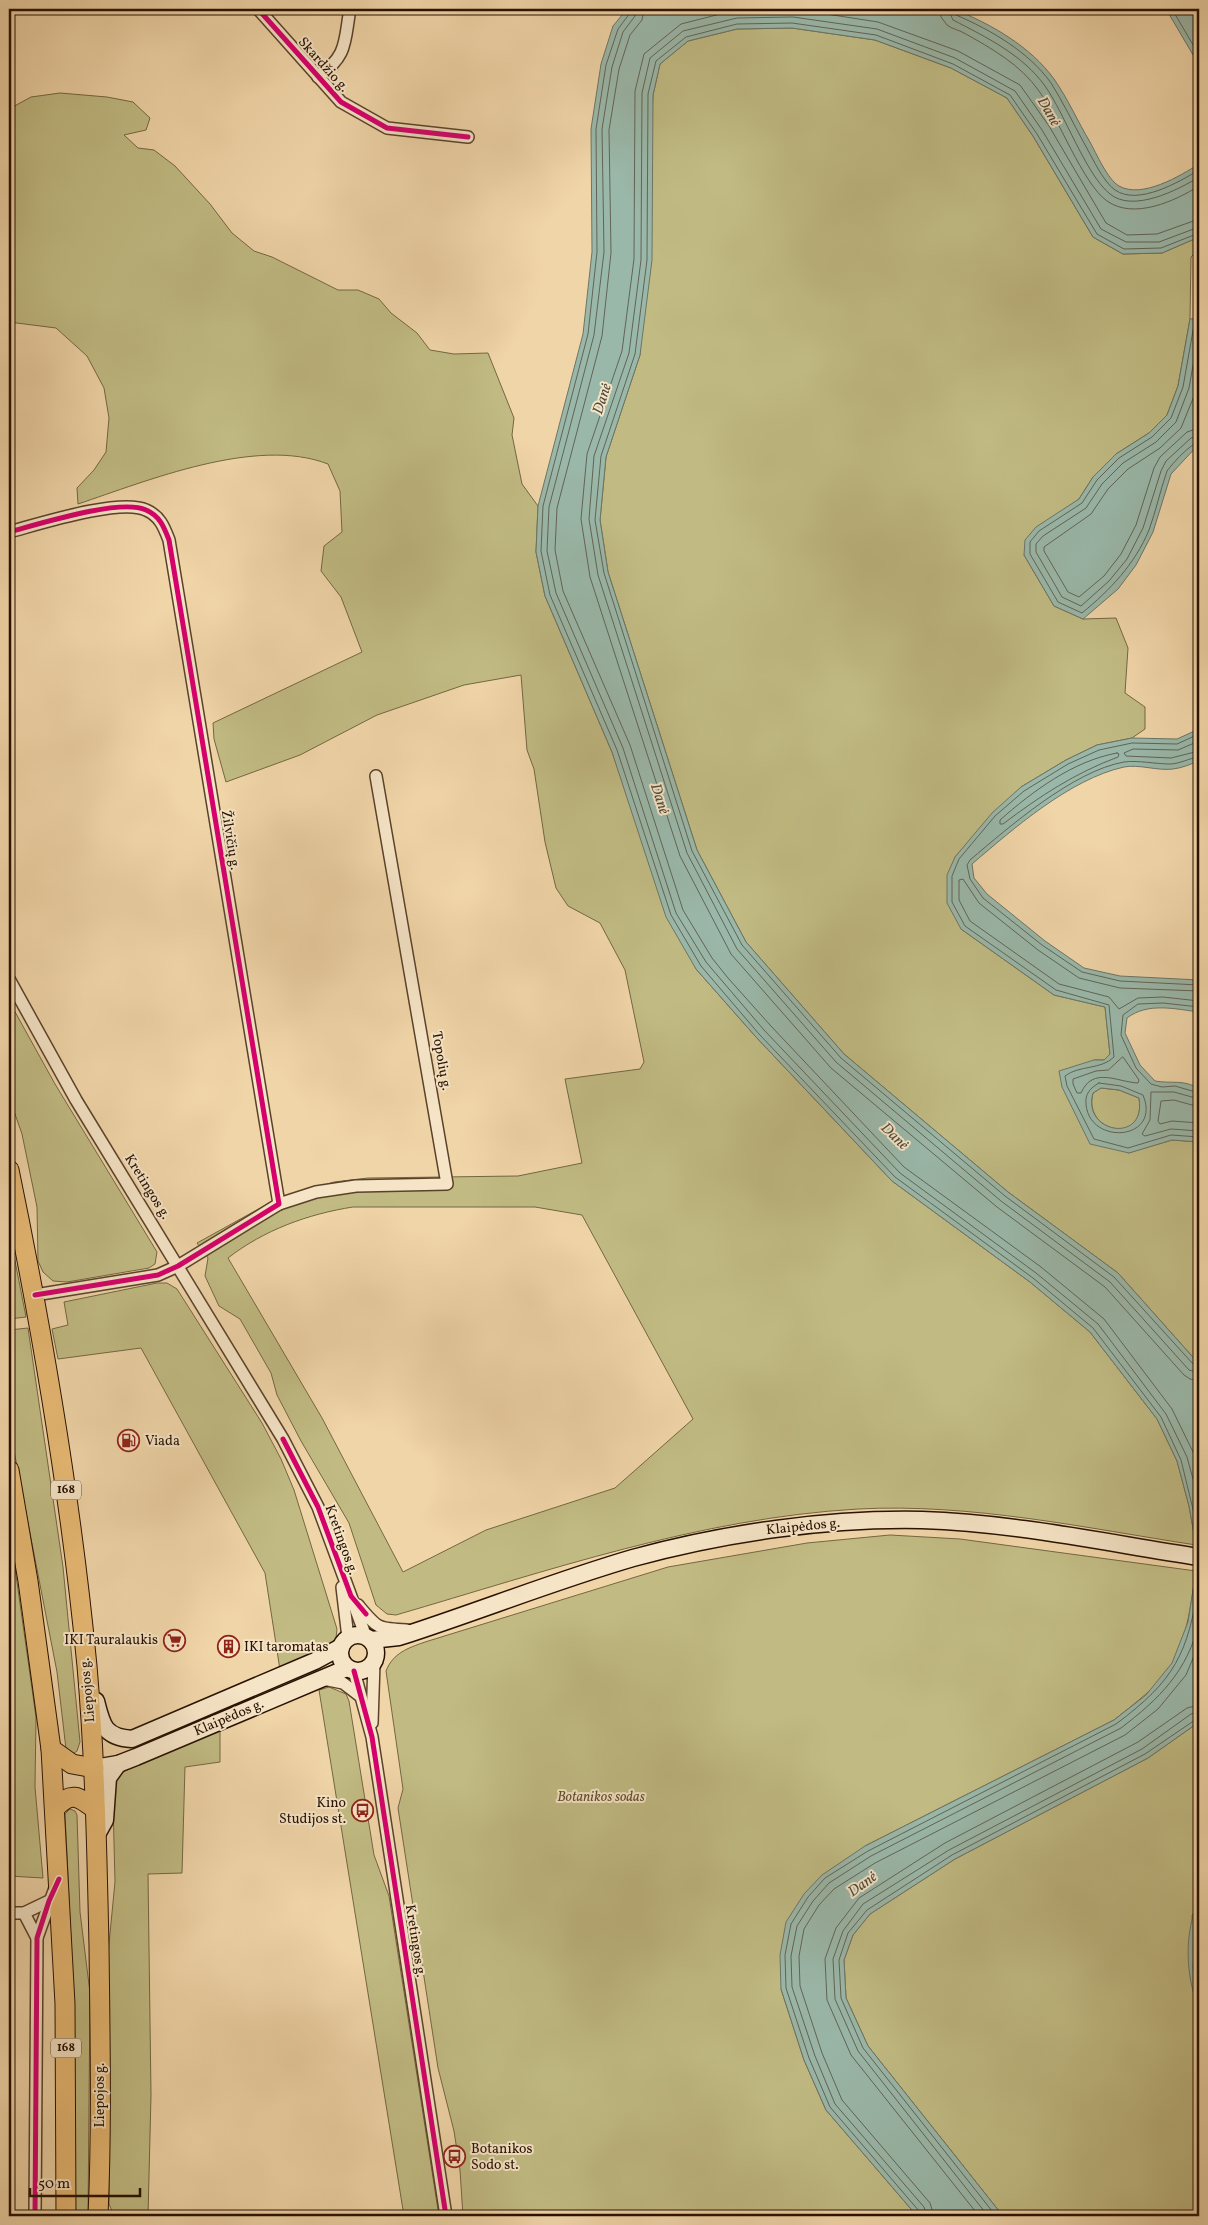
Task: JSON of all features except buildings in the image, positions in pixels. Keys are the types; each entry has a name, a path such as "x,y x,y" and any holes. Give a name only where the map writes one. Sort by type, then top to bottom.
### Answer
{"main road":[{"name":"Liepojos g.","path":"9,1170 34,1295 66,1497 88,1686 94,1768 100,2020 98,2216"},
{"name":"168","path":"9,1470 28,1581 51,1749 65,2004 66,2216"},
{"name":"Klaipėdos g.","path":"368,1638 399,1636 418,1631 633,1558 706,1540 818,1525 886,1521 976,1524 1199,1557"},
{"path":"88,1686 95,1697 100,1720 105,1729 113,1735 132,1739 315,1661 356,1635 368,1638 376,1648 375,1660"},
{"path":"344,1642 340,1654 350,1669 363,1671 399,1636"},
{"name":"Klaipėdos g.","path":"94,1768 118,1764 321,1678 350,1669"},
{"path":"51,1749 72,1764 94,1768"},
{"path":"96,1837 105,1820 108,1778 118,1764"},
{"path":"55,1808 64,1799 73,1797 81,1798 95,1809"}],"street":[{"name":"Skardžio g.","path":"258,9 341,102 387,128 468,137"},
{"path":"318,77 335,64 341,54 350,9"},
{"name":"Žilvičių g.","path":"9,532 108,508 126,506 146,510 161,520 169,540 279,1204"},
{"name":"Topolių g.","path":"279,1204 316,1192 356,1186 447,1184 376,776"},
{"name":"Kretingos g.","path":"9,979 76,1100 266,1408 301,1471 321,1514 340,1570 368,1638"},
{"path":"34,1295 158,1276 178,1266 279,1204"},
{"name":"Kretingos g.","path":"340,1570 344,1642"},
{"name":"Klaipėdos g.","path":"351,1596 373,1623 382,1629 418,1631"},
{"name":"Kretingos g.","path":"372,1737 375,1660"},
{"name":"Kretingos g.","path":"350,1669 372,1737 446,2216"},
{"path":"321,1678 343,1683 360,1696"},
{"path":"36,2216 37,1938 48,1901 59,1879"},
{"path":"9,1912 24,1913 48,1901"},
{"path":"24,1913 37,1938"}],"green space":[{"path":"792,28 875,40 951,68 1007,98 1033,136 1093,237 1123,254 1162,253 1199,237 1199,249 1191,257 1190,319 1178,386 1167,415 1149,433 1116,454 1093,477 1079,499 1063,511 1024,555 1054,606 1083,619 1116,618 1128,648 1125,693 1145,707 1145,729 1132,738 1097,745 1066,760 1021,787 955,857 961,929 1054,995 1105,1007 1110,1054 1104,1060 1094,1060 1062,1087 1128,1153 1172,1140 1199,1142 1199,1364 1118,1273 1008,1192 844,1054 746,942 697,850 608,572 600,520 606,457 640,355 653,95 660,64 688,41 737,29"},
{"path":"60,93 107,97 133,102 150,118 146,130 124,135 138,148 154,150 175,166 210,204 232,233 254,251 272,257 338,290 358,290 379,299 391,313 417,333 430,350 454,354 488,353 514,418 512,435 522,484 538,506 536,552 545,596 612,752 637,824 696,969 756,1037 892,1181 1030,1282 1090,1332 1157,1419 1177,1461 1189,1506 1196,1545 1028,1518 985,1513 900,1508 858,1509 799,1514 740,1523 682,1535 567,1564 396,1615 387,1614 376,1605 349,1523 301,1441 277,1395 271,1373 240,1319 219,1306 205,1276 208,1258 197,1243 273,1201 334,1182 368,1178 518,1176 582,1163 565,1079 640,1069 644,1062 625,970 600,923 568,906 556,888 545,842 534,769 527,750 521,675 464,685 377,715 300,755 226,782 214,739 213,723 362,652 341,597 321,571 324,546 342,532 340,491 328,464 299,457 268,455 235,458 202,465 136,484 78,504 77,488 94,470 106,452 109,418 104,388 87,356 56,328 9,322 9,109 31,97","holes":["353,1207 535,1207 582,1215 693,1419 615,1488 486,1530 403,1572 322,1418 228,1258 256,1239 272,1231 303,1219"]},
{"path":"9,1001 55,1084 157,1252 155,1264 149,1268 67,1282 53,1281 43,1272 38,1261 37,1207 22,1134 9,1097"},
{"path":"1101,1088 1119,1090 1139,1098 1139,1113 1134,1123 1125,1128 1115,1128 1105,1125 1097,1117 1092,1107 1093,1093"},
{"path":"9,1230 26,1317 9,1319"},
{"path":"157,1283 167,1283 177,1289 262,1423 281,1459 294,1490 337,1629 336,1638 330,1646 280,1670 265,1573 141,1348 58,1359 52,1329 68,1325 64,1302"},
{"path":"28,1328 63,1567 80,1742 77,1751 73,1754 66,1749 57,1672 9,1425 9,1330"},
{"name":"Botanikos sodas","path":"890,1535 960,1539 1196,1571 1182,1642 1172,1664 1153,1687 1114,1720 865,1846 781,1989 804,2060 826,2110 917,2216 463,2216 460,2170 454,2131 438,2068 398,1808 403,1789 386,1671 389,1665 397,1655 425,1642 668,1567 807,1543"},
{"path":"9,1550 15,1568 36,1717 35,1787 43,1878 9,1876"},
{"path":"329,1687 346,1694 349,1701 374,1855 389,1896 439,2216 404,2216 319,1690"},
{"path":"1199,1722 1199,1900 1192,1916 1199,2009 1199,2216 1003,2216 868,2046 846,1998 844,1960 853,1935 870,1914 955,1859 1148,1758"},
{"path":"220,1730 220,1762 185,1767 182,1873 148,1874 151,2095 148,2216 114,2216 109,2204 108,1954 115,1882 113,1803 116,1779 123,1772"},
{"path":"70,1809 75,1811 77,1815 80,1912 90,1993 88,2216 74,2216 73,2015 65,1814"}],"water":[{"name":"Danė","path":"627,9 953,9 981,21 1009,37 1045,67 1064,94 1107,172 1119,186 1139,190 1149,188 1171,180 1199,164 1199,237 1162,253 1123,254 1093,237 1033,136 1007,98 951,68 875,40 792,28 737,29 688,41 660,64 653,95 652,260 640,355 606,457 600,520 608,572 697,850 746,942 844,1054 1008,1192 1118,1273 1199,1364 1199,1722 1148,1758 955,1859 870,1914 853,1935 844,1960 846,1998 868,2046 1003,2216 917,2216 826,2110 804,2060 781,1989 780,1955 786,1922 804,1894 822,1875 865,1846 1114,1720 1146,1695 1172,1663 1188,1622 1196,1571 1196,1545 1189,1506 1177,1461 1157,1419 1090,1332 1030,1282 892,1181 756,1037 696,969 666,917 612,752 545,596 536,552 538,506 583,334 592,252 591,129 601,64 613,26"},
{"path":"1166,9 1199,9 1199,65"},
{"path":"1199,318 1199,444 1171,474 1153,532 1136,565 1118,589 1083,619 1054,606 1024,555 1025,540 1036,527 1079,499 1093,477 1116,454 1149,433 1167,415 1178,386 1190,319"},
{"path":"1199,729 1199,761 1173,769 1124,767 1083,782 1024,821 972,864 974,878 987,894 1045,941 1084,968 1120,976 1199,980 1199,1012 1171,1008 1144,1010 1127,1018 1125,1033 1140,1065 1155,1081 1183,1083 1199,1089 1199,1142 1172,1140 1129,1153 1090,1144 1062,1087 1059,1071 1094,1060 1104,1060 1110,1054 1105,1007 1054,995 961,929 947,903 947,875 955,857 992,813 1021,787 1066,760 1097,745 1132,738 1177,739","holes":["1101,1088 1119,1090 1139,1098 1139,1113 1134,1123 1125,1128 1114,1128 1104,1125 1096,1117 1092,1107 1093,1093"]},
{"path":"1199,1900 1199,2009 1191,1982 1188,1954 1191,1926"}],"cycle path":[{"path":"258,9 341,102 387,128 468,137"},
{"path":"9,532 59,518 118,507 134,507 155,515 161,522 167,535 279,1204 178,1266 158,1275 35,1295"},
{"path":"283,1439 318,1507 351,1596 366,1614"},
{"path":"354,1671 372,1737 446,2216"},
{"path":"35,2216 37,1938 49,1901 59,1879"}],"place":[{"name":"Viada","path":"129,1441"},
{"name":"IKI Tauralaukis","path":"174,1640"},
{"name":"IKI taromatas","path":"228,1647"},
{"name":"Kino Studijos st.","path":"362,1811"},
{"name":"Botanikos Sodo st.","path":"455,2157"}]}
